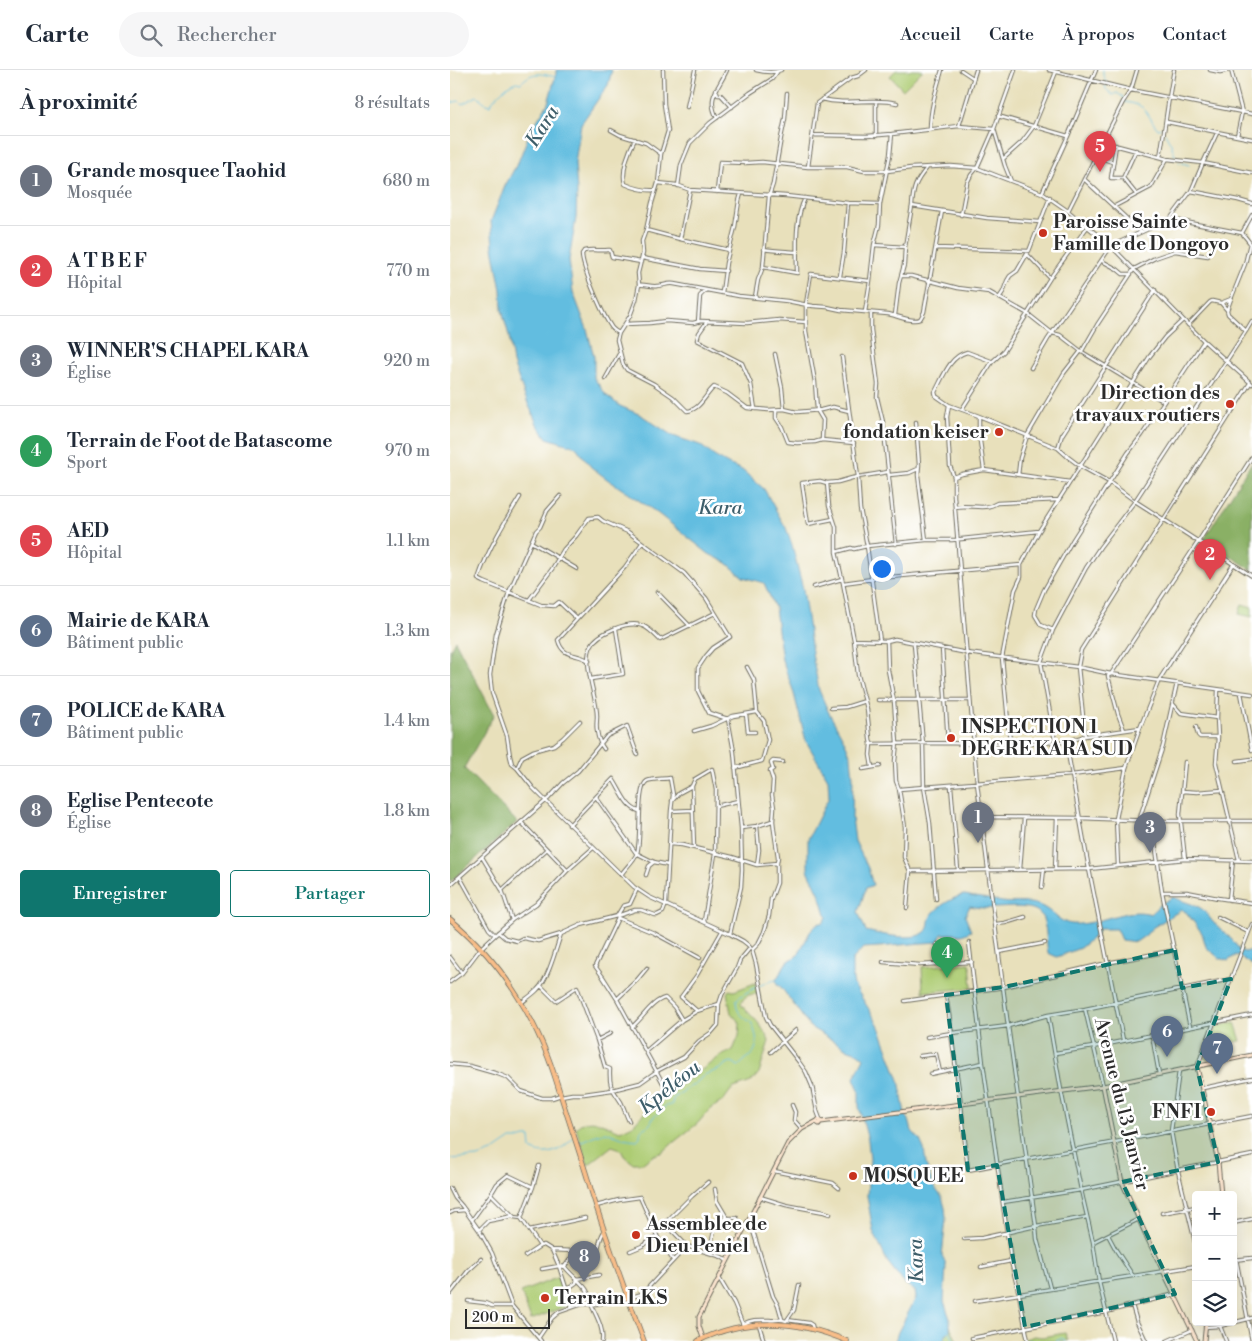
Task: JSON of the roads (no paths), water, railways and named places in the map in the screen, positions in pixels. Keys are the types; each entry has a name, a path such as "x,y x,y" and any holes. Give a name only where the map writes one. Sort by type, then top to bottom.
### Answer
{"main road":[{"path":"450,919 481,948 497,968 521,1003 533,1025 548,1058 596,1206 644,1341"},
{"path":"707,1339 699,1326 699,1317 788,1143 810,1124 819,1121 840,1120 1103,1086 1252,1055"},
{"path":"1197,1067 1218,1162 1221,1191"},
{"name":"Avenue du 13 Janvier","path":"1103,1086 1122,1182 1197,1341"},
{"path":"698,1341 707,1339 722,1331 744,1325 787,1322 847,1341"},
{"path":"1204,1341 1205,1327"}],"street":[{"path":"663,70 664,104 668,131 661,154 658,183 642,241 638,273 639,285 632,309 619,332 617,340 622,364 627,370 654,384 677,400 686,411 697,407 714,387 727,393 748,408 784,409 797,412 833,407 849,411"},
{"path":"687,107 695,70"},
{"path":"717,118 714,111 713,95 727,70"},
{"path":"756,70 780,71"},
{"path":"808,167 817,103 851,78 858,76 866,70"},
{"path":"930,130 934,96 942,70"},
{"path":"961,70 973,78"},
{"path":"959,126 976,70"},
{"path":"961,214 967,183 977,168 994,129 1015,70"},
{"path":"1050,70 1131,90 1252,114"},
{"path":"1042,193 1096,70"},
{"path":"1068,211 1131,90 1137,70"},
{"path":"1160,157 1174,70"},
{"path":"1210,70 1220,72 1231,70 1242,112 1237,136"},
{"path":"678,186 681,165 690,144 710,123 772,79 780,71"},
{"path":"1003,159 1022,142 1034,126 1056,72"},
{"path":"716,89 718,94 732,107"},
{"path":"755,297 763,267 770,196 774,184 780,138 785,119 787,93"},
{"path":"822,99 837,102 876,102 888,100 898,103"},
{"path":"876,102 876,136"},
{"path":"998,116 1068,136"},
{"path":"1167,122 1252,139"},
{"path":"813,135 876,136 959,126 994,129"},
{"path":"994,129 1011,181"},
{"path":"611,130 651,146 661,154"},
{"path":"1031,368 1052,333 1111,246 1170,219 1191,191 1217,133"},
{"path":"865,312 892,134"},
{"path":"635,139 626,162 625,184 656,190"},
{"path":"1103,142 1167,159 1203,163 1252,173"},
{"path":"1116,145 1111,178 1123,178"},
{"path":"1123,178 1136,150"},
{"path":"1095,156 1112,162"},
{"path":"1114,206 1151,187 1167,159"},
{"path":"717,192 720,162 762,162 808,167 847,167 864,171 950,166 977,168 1050,197 1088,226 1111,246 1204,341 1251,384 1081,650 1078,667 1085,736"},
{"path":"895,315 913,194 916,182 927,168"},
{"path":"1084,178 1141,232"},
{"path":"1123,178 1136,194"},
{"path":"658,183 690,190 880,204"},
{"path":"680,239 690,190"},
{"path":"1191,191 1252,204"},
{"path":"722,293 735,227 738,200 741,194"},
{"path":"999,298 1010,276 1017,271 1028,252 1050,197"},
{"path":"763,267 797,273 798,221 799,212 805,198"},
{"path":"840,276 848,203"},
{"path":"912,206 961,214 1040,222"},
{"path":"639,285 656,286 667,283 768,300 895,315 914,320 921,318 924,312 942,211"},
{"path":"1242,233 1252,215"},
{"path":"1170,219 1242,233 1250,243"},
{"path":"962,409 992,362 1004,351 1050,278 1088,226"},
{"path":"646,230 729,250"},
{"path":"1227,310 1245,264 1252,239"},
{"path":"874,245 905,247"},
{"path":"764,248 773,251 798,252"},
{"path":"936,248 1028,252 1050,278"},
{"path":"619,332 615,331 606,318 587,274 582,257 584,251 610,250 612,257 726,271"},
{"path":"1018,475 1020,458 1027,436 1064,373 1081,351 1134,269 1155,258 1175,251 1208,256"},
{"path":"1102,260 1123,274 1131,274"},
{"path":"822,440 823,420 817,410 815,382 806,331 806,304 811,274 870,281"},
{"path":"902,276 911,276 958,288 988,292 1028,314 1052,333 1060,335 1081,351 1163,401"},
{"path":"698,322 700,296 706,290"},
{"path":"1058,448 1062,435 1155,290"},
{"path":"1221,303 1231,298"},
{"path":"1188,325 1212,301 1221,303 1228,314 1246,331"},
{"path":"871,313 878,397 883,422 896,544"},
{"path":"625,324 666,321 693,323 755,323 779,320 806,322"},
{"path":"1010,743 1002,658 1015,590 1021,577 1021,565 1058,500 1150,356 1165,337 1183,320"},
{"path":"1055,741 1041,662 1053,630 1086,568 1135,501 1252,321"},
{"path":"707,322 699,333 697,340 742,363 751,384 755,409"},
{"path":"1053,630 1041,624 1035,615 1044,590 1072,540 1109,482 1204,341"},
{"path":"992,362 967,352 958,355 953,360 936,392 936,396 949,405 1058,448 1080,466 1109,482 1135,501 1252,576"},
{"path":"605,379 620,354"},
{"path":"775,354 784,409"},
{"path":"842,357 854,442 860,509 868,546 880,641"},
{"path":"949,405 950,466 954,477 977,783 1031,1198 1037,1239 1050,1288"},
{"path":"777,409 776,418 788,442 815,442 822,440 854,442"},
{"path":"979,416 978,434 984,470"},
{"path":"916,422 918,475 926,540"},
{"path":"1124,730 1108,676 1198,542 1252,457"},
{"path":"833,519 808,524 802,483 820,481 827,483 858,477 909,473 918,469"},
{"path":"954,477 984,470 1070,482"},
{"path":"827,483 829,506 837,535 836,552 854,640 858,675 865,701 872,767"},
{"path":"560,496 547,511 531,542 509,592 496,634 490,675 492,693 507,736 512,764 532,788 637,889 744,941 751,949 756,964 766,1016 770,1026 803,1067 810,1079 819,1121"},
{"path":"520,497 496,537 478,579 541,605 554,606 559,602 576,618"},
{"path":"955,507 986,508 997,503 1058,500"},
{"path":"529,600 552,569 558,557 589,518 598,518 628,532 695,584 730,637 714,648 698,668 698,692 709,713 728,719"},
{"path":"836,552 868,546 1039,531"},
{"path":"531,542 577,569"},
{"path":"589,661 570,656 566,653 558,643 559,638 625,567 642,543"},
{"path":"843,584 872,579 1021,565"},
{"path":"1118,866 1116,820 1126,768 1140,728 1159,680 1233,565"},
{"path":"814,587 842,580"},
{"path":"657,592 690,626"},
{"path":"604,749 600,745 596,729 597,715 589,661 592,645 600,637 616,629 626,625 638,624 645,626 660,640 715,614"},
{"path":"591,679 623,674 616,629"},
{"path":"854,640 887,641 895,639 967,653 1078,667 1111,674 1252,694"},
{"path":"887,641 888,670 894,701 897,743 895,761 896,781 899,789 904,827 904,857 910,870 907,908"},
{"path":"914,643 923,744 924,787 930,823 936,898"},
{"path":"942,648 948,743"},
{"path":"735,768 762,761 768,740 764,721 757,712 754,680 747,667"},
{"path":"1140,821 1164,746 1177,683"},
{"path":"1218,689 1216,763 1239,860"},
{"path":"1240,692 1252,750"},
{"path":"878,700 970,700"},
{"path":"831,708 846,707 865,701"},
{"path":"1173,704 1181,713 1217,718"},
{"path":"694,730 711,726 738,714 757,712"},
{"path":"746,714 748,732 755,732"},
{"path":"728,719 734,752 742,860 741,887 730,934"},
{"path":"517,768 522,757 554,744 580,721"},
{"path":"450,885 546,801 563,783 578,772 607,736 627,726 637,754"},
{"path":"1196,727 1200,737 1218,737"},
{"path":"871,744 1066,742 1085,736 1140,728"},
{"path":"1066,742 1122,1040"},
{"path":"1237,761 1252,759"},
{"path":"450,1064 470,1066 498,1074 508,1078 521,1091 542,1098 552,1098 612,1090 640,1083 657,1071 684,1057 699,1041 712,1032 718,1025 719,1004 722,995 740,960 758,944 764,932 771,899 777,883 776,863 778,857 773,821 773,780 770,771 773,761 783,762"},
{"path":"1185,762 1180,814 1186,859"},
{"path":"863,769 880,766"},
{"path":"899,789 1072,775 1126,768"},
{"path":"694,848 692,786 695,779 712,769 716,790 715,854 703,922"},
{"path":"460,876 489,929 505,938 517,941 523,938 538,941 582,925 639,910 657,915 662,912 666,904 671,811 674,795 670,778 648,780 644,783 639,811 639,837 636,854 621,875"},
{"path":"569,824 612,779 629,805 634,810 639,811"},
{"path":"672,801 679,793 692,786"},
{"path":"951,786 958,870"},
{"path":"1182,791 1222,790"},
{"path":"596,797 636,854 668,866"},
{"path":"716,806 738,802"},
{"path":"671,811 692,810"},
{"path":"982,817 1252,822"},
{"path":"1020,868 1024,817"},
{"path":"1055,869 1057,818"},
{"path":"741,828 773,821"},
{"path":"1152,821 1162,892 1190,1027"},
{"path":"522,822 568,870"},
{"path":"757,826 759,850 757,866"},
{"path":"669,844 742,860 757,866 776,863"},
{"path":"450,982 462,973 481,948 496,933 536,904 568,870 593,848"},
{"path":"502,890 547,849"},
{"path":"482,857 502,890 512,920"},
{"path":"910,870 1089,869 1186,859 1252,861"},
{"path":"1229,900 1233,860"},
{"path":"646,875 649,866 654,862"},
{"path":"1042,887 1044,868"},
{"path":"637,889 630,904 623,906 595,966 617,999 664,1085"},
{"path":"1162,892 1187,892 1252,903"},
{"path":"618,917 654,933 700,958"},
{"path":"996,924 1025,917"},
{"path":"1218,917 1248,932"},
{"path":"1197,1067 1252,924"},
{"path":"697,1011 681,997 697,975 722,931"},
{"path":"521,1003 541,986 551,965 561,934"},
{"path":"969,942 1002,1202 1011,1261 1028,1341"},
{"path":"999,952 1045,943"},
{"path":"937,944 939,949 938,964"},
{"path":"905,1001 1004,987 1107,963 1175,950"},
{"path":"450,957 462,973"},
{"path":"883,962 920,965 972,962"},
{"path":"617,999 637,980 646,968"},
{"path":"927,1037 1008,1026 1048,1015 1231,979"},
{"path":"541,986 556,1001 577,987 605,1067 610,1069 609,1079 612,1090 621,1103 629,1121"},
{"path":"946,995 968,1170 1252,1116"},
{"path":"632,1027 640,1021 657,1000 664,998 674,1007 682,1020"},
{"path":"646,1052 682,1020 697,1011 719,1004"},
{"name":"Avenue du 13 Janvier","path":"1084,1009 1103,1086"},
{"path":"1048,1015 1073,1151 1093,1242 1099,1282 1113,1341"},
{"path":"1055,1053 1252,1015"},
{"path":"771,1052 796,1030"},
{"path":"597,1040 611,1033"},
{"path":"1152,1035 1159,1074"},
{"path":"920,1056 936,1054 940,1072"},
{"path":"930,1074 983,1063"},
{"path":"1179,1070 1171,1131 1178,1171 1194,1236"},
{"path":"1203,1088 1252,1078"},
{"path":"792,1105 795,1112 794,1120 802,1129"},
{"path":"1002,1202 1081,1190 1252,1156"},
{"path":"521,1218 539,1166"},
{"path":"774,1171 833,1184 839,1188"},
{"path":"472,1220 497,1184 508,1175 533,1187"},
{"path":"708,1182 665,1222 687,1246 722,1257 727,1261"},
{"path":"450,1188 455,1198 479,1230 492,1254 512,1306 541,1341"},
{"path":"715,1189 717,1201 727,1218"},
{"path":"491,1194 513,1216"},
{"path":"596,1206 640,1197 658,1238 673,1260"},
{"path":"760,1197 786,1205 830,1214"},
{"path":"1162,1213 1192,1207"},
{"path":"450,1213 454,1210 464,1210"},
{"path":"479,1230 488,1221 513,1216 521,1218 540,1246"},
{"path":"964,1239 982,1238 1087,1217"},
{"path":"529,1230 586,1218"},
{"path":"711,1253 713,1233 721,1220 737,1218 753,1231 782,1319"},
{"path":"1093,1242 1138,1219"},
{"path":"1237,1222 1252,1219"},
{"path":"525,1256 544,1245 552,1250 597,1251 600,1238 605,1230"},
{"path":"1108,1234 1133,1276"},
{"path":"630,1251 658,1238"},
{"path":"538,1337 552,1318 559,1312 582,1304 628,1298 642,1294 687,1246"},
{"path":"552,1250 572,1308"},
{"path":"565,1266 576,1251"},
{"path":"1237,1259 1252,1258"},
{"path":"450,1294 468,1271 481,1259"},
{"path":"981,1267 1011,1261"},
{"path":"542,1269 565,1266"},
{"path":"565,1266 570,1274 587,1290 601,1326 602,1341"},
{"path":"975,1301 1192,1267"},
{"path":"1237,1268 1252,1341"},
{"path":"577,1279 599,1275"},
{"path":"719,1278 734,1303 744,1325 754,1320 782,1319 787,1322 794,1310 799,1285"},
{"path":"566,1290 576,1283 577,1279"},
{"path":"972,1338 1106,1312 1175,1294"},
{"path":"468,1301 492,1306 512,1306"},
{"path":"1132,1305 1136,1322 1146,1341"},
{"path":"1237,1322 1252,1318"},
{"path":"759,1325 764,1341"},
{"path":"1205,1327 1220,1326 1226,1341"},
{"path":"1167,1341 1192,1330"}],"water":[{"name":"Kara","path":"556,70 612,70 608,85 581,124 575,163 576,218 569,260 573,292 587,329 594,357 594,378 606,395 620,406 641,415 673,436 700,445 714,456 742,470 764,489 786,528 803,589 819,690 851,757 853,778 852,817 855,841 868,868 873,885 866,888 858,912 866,931 905,937 920,935 927,930 930,918 935,911 950,900 964,895 1002,902 1038,905 1047,909 1060,920 1072,924 1092,922 1131,912 1151,914 1159,905 1173,897 1202,909 1239,950 1245,952 1252,950 1252,965 1236,955 1228,961 1219,958 1206,947 1202,933 1186,912 1181,910 1152,928 1136,942 1121,940 1116,929 1098,929 1097,934 1080,948 1057,957 1048,953 1044,922 1037,911 1020,907 978,908 970,906 965,916 971,931 962,935 942,934 938,942 863,948 852,960 854,985 878,1024 899,1080 905,1114 912,1131 920,1140 924,1149 926,1164 933,1186 942,1197 945,1208 946,1218 942,1256 946,1265 944,1301 950,1319 950,1330 943,1341 895,1341 916,1298 915,1291 904,1283 887,1261 873,1231 867,1196 870,1159 868,1140 859,1107 859,1090 854,1078 864,1058 810,1027 777,984 776,980 786,963 798,955 810,932 817,924 824,922 827,917 820,895 808,870 808,839 829,797 828,779 806,741 793,690 782,660 775,608 764,583 743,577 727,563 709,554 656,512 591,467 576,447 547,438 537,424 513,363 509,336 502,310 491,221 530,132 548,103"}],"waterway":[{"path":"1103,70 1107,84 1105,88 1113,95 1117,93 1123,97 1125,102 1142,107 1158,129 1161,128 1163,130"},
{"path":"450,103 459,101 462,104 477,96 490,105 505,89 516,82 521,83 529,76 537,74 556,77"},
{"path":"1165,133 1177,158"},
{"path":"1179,162 1189,165"},
{"name":"Kpéléou","path":"577,1141 580,1142 606,1132 622,1138 637,1140 642,1129 650,1124 653,1117 664,1107 672,1104 676,1096 696,1083 704,1075 720,1069 731,1062 738,1066 740,1065 752,1054 756,1042 751,1022 738,1010 737,999 756,987 776,980"},
{"path":"450,1159 478,1157 492,1152 511,1139 530,1137 531,1149 542,1153 558,1150 573,1139"},
{"path":"950,1330 954,1341"},
{"path":"1056,1341 1062,1338 1065,1341"},
{"path":"1026,1341 1032,1341"}],"place":[{"name":"AED","path":"1100,172"},
{"name":"Paroisse Sainte Famille de Dongoyo","path":"1043,233"},
{"name":"Direction des travaux routiers","path":"1230,404"},
{"name":"fondation keiser","path":"999,432"},
{"name":"A T B E F","path":"1210,580"},
{"name":"INSPECTION 1 DEGRE KARA SUD","path":"951,738"},
{"name":"Grande mosquee Taohid","path":"978,843"},
{"name":"WINNER'S CHAPEL KARA","path":"1150,853"},
{"name":"Terrain de Foot de Batascome","path":"947,978"},
{"name":"Mairie de KARA","path":"1167,1057"},
{"name":"POLICE de KARA","path":"1217,1074"},
{"name":"FNFI","path":"1211,1112"},
{"name":"MOSQUEE","path":"853,1176"},
{"name":"Assemblee de Dieu Peniel","path":"636,1235"},
{"name":"Eglise Pentecote","path":"584,1282"},
{"name":"Terrain LKS","path":"545,1298"}]}
